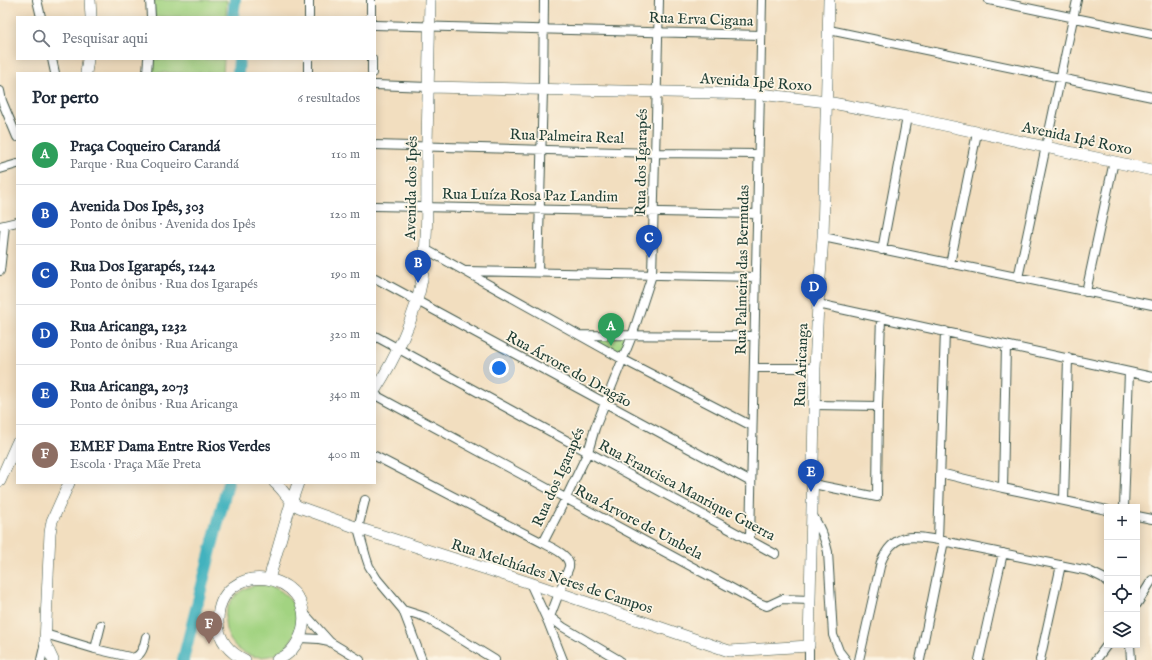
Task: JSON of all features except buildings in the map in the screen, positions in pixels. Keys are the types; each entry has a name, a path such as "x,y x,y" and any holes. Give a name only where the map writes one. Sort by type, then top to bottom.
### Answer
{"street":[{"path":"37,0 41,16"},
{"path":"90,0 91,16"},
{"path":"150,0 151,16"},
{"path":"309,0 309,16"},
{"path":"371,0 371,16"},
{"name":"Avenida dos Ipês","path":"376,388 398,348 416,301 422,279 425,249 430,0"},
{"path":"538,272 542,149 544,0"},
{"name":"Rua dos Igarapés","path":"543,543 588,452 604,404 632,336 652,275 659,0"},
{"name":"Rua Palmeira das Bermudas","path":"750,540 762,0"},
{"name":"Rua Aricanga","path":"809,660 815,368 823,237 829,0"},
{"path":"989,0 1152,34"},
{"path":"1018,278 1077,0"},
{"name":"Rua Erva Cigana","path":"376,25 761,35"},
{"path":"829,30 1152,97"},
{"path":"52,60 55,72"},
{"path":"86,72 88,60"},
{"path":"147,72 148,60"},
{"path":"308,60 308,72"},
{"path":"372,60 372,72"},
{"name":"Avenida Ipê Roxo","path":"376,85 657,93 760,94 827,102 907,117 1152,170"},
{"path":"0,91 3,109 16,134"},
{"path":"882,250 907,117"},
{"path":"950,264 977,133"},
{"name":"Rua Palmeira Real","path":"376,145 655,153 758,154"},
{"path":"1086,292 1114,161"},
{"path":"0,169 16,164"},
{"name":"Rua Luíza Rosa Paz Landim","path":"376,206 757,214"},
{"path":"0,271 2,226 16,222"},
{"path":"823,237 1152,305"},
{"path":"425,249 622,359 752,426"},
{"path":"465,271 756,276"},
{"name":"Rua Árvore do Dragão","path":"376,279 604,404 751,482"},
{"path":"818,304 1152,377"},
{"path":"813,484 877,497 881,318"},
{"path":"920,660 941,540 940,473 945,332"},
{"path":"578,335 755,336"},
{"name":"Rua Francisca Manrique Guerra","path":"376,337 775,554"},
{"path":"1003,488 1006,345"},
{"path":"1064,500 1068,358"},
{"path":"754,368 815,368"},
{"path":"1124,504 1129,372"},
{"name":"Rua Árvore de Umbela","path":"376,395 764,605 772,604 782,599 810,600"},
{"path":"815,406 878,406"},
{"path":"0,481 16,445"},
{"path":"376,457 543,543 566,557 569,561 568,567 560,594 549,620"},
{"path":"940,473 1104,509"},
{"path":"41,660 45,638 50,533 52,521 69,484"},
{"path":"276,484 286,494 291,503"},
{"path":"269,579 297,486"},
{"path":"365,500 358,528 370,566 377,579 403,610 422,660"},
{"name":"Rua Melchíades Neres de Campos","path":"291,503 299,508 358,528 530,583 730,656 809,646"},
{"path":"812,514 823,531 826,539 833,635 839,651 846,660"},
{"path":"1140,517 1152,519"},
{"path":"859,660 881,562 890,546 906,537 941,540 1089,571 1104,579"},
{"path":"979,660 1003,553"},
{"path":"1040,660 1060,565"},
{"path":"245,660 237,656 228,648 218,627 218,616 221,604 227,594 246,580 257,578 279,582 291,590 300,602 303,612 304,625 300,638 287,657 277,660"},
{"path":"1140,599 1152,580"},
{"path":"530,583 549,620 563,660"},
{"path":"403,610 425,617 495,660"},
{"path":"303,612 330,642"},
{"path":"549,620 619,660"},
{"path":"95,649 101,625"},
{"path":"45,638 134,658 139,656 141,653 146,637"},
{"path":"45,638 53,660"},
{"path":"300,638 319,638 330,642 360,660"},
{"path":"1096,660 1106,648"},
{"path":"1130,648 1131,660"}],"green space":[{"path":"153,0 227,0 226,16 153,16"},
{"path":"150,60 224,60 223,72 149,72"},
{"path":"574,332 629,334 620,358"},
{"path":"254,585 268,585 275,587 287,595 295,607 297,621 295,635 287,647 275,655 268,657 254,657 247,655 235,647 227,635 225,628 225,614 227,607 235,595 247,587"}],"waterway":[{"path":"233,16 235,0"},
{"path":"238,72 239,60"},
{"path":"183,660 228,484"}],"place":[{"name":"Rua Dos Igarapés, 1242","path":"649,258"},
{"name":"Avenida Dos Ipês, 303","path":"418,283"},
{"name":"Rua Aricanga, 1232","path":"814,307"},
{"name":"Praça Coqueiro Carandá","path":"611,346"},
{"name":"Rua Aricanga, 2073","path":"811,492"},
{"name":"EMEF Dama Entre Rios Verdes","path":"209,644"}]}
